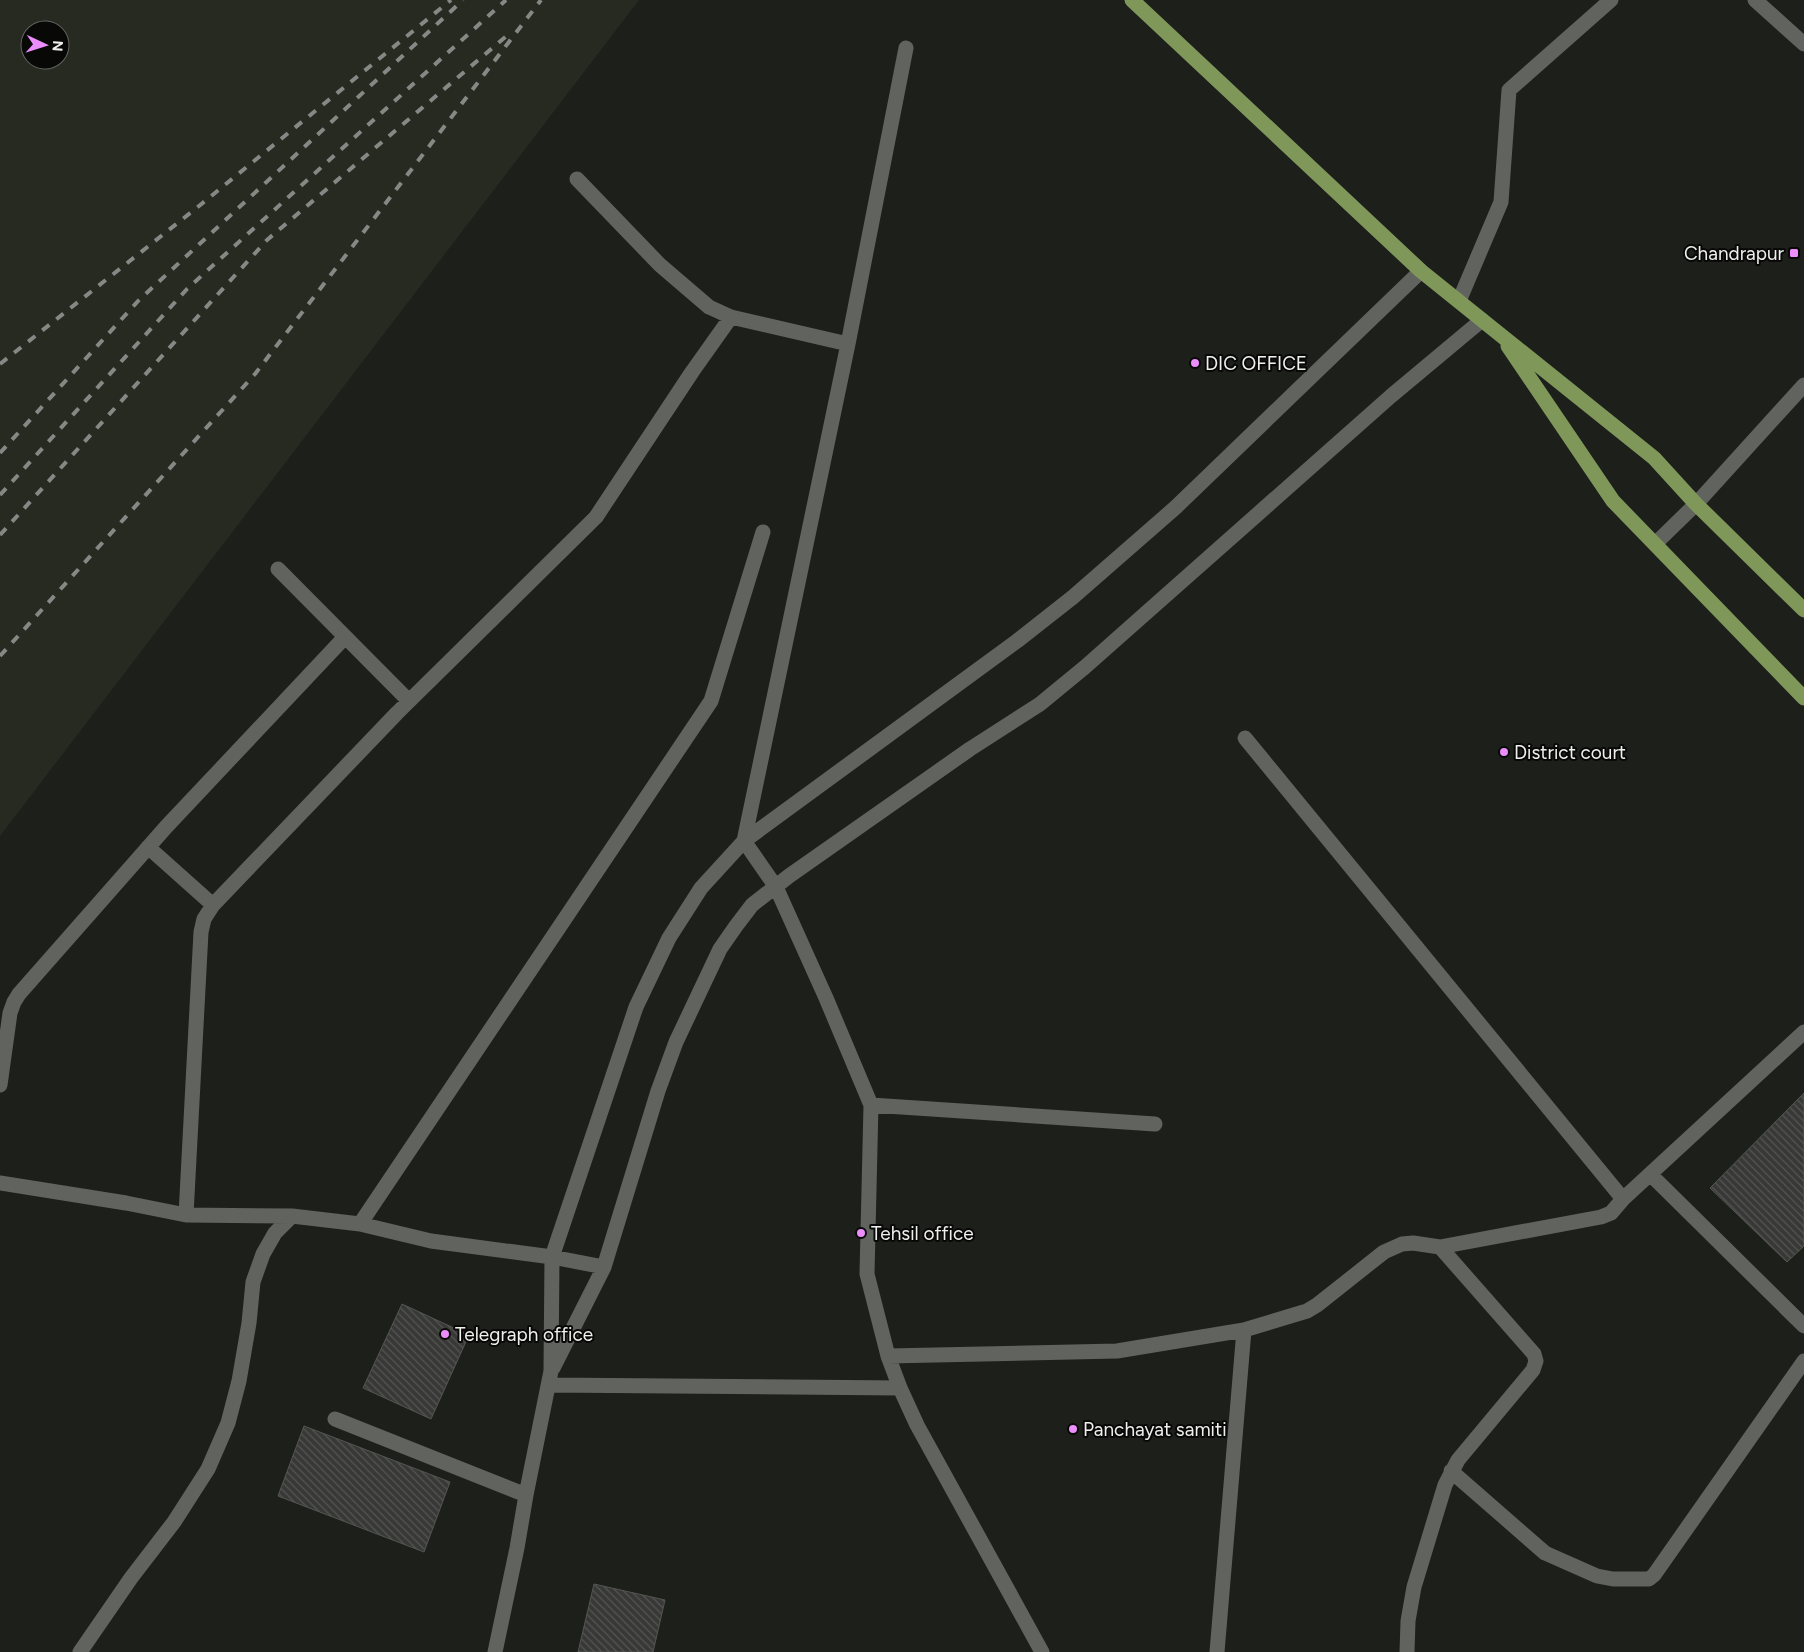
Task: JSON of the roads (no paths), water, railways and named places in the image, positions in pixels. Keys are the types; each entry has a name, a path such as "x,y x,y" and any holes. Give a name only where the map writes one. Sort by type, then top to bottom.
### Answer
{"main road":[{"path":"1132,0 1420,271 1654,458 1696,504 1804,610"},
{"path":"1499,333 1613,501 1804,698"}],"street":[{"path":"1459,301 1501,202 1508,90 1611,0"},
{"path":"1755,0 1804,44"},
{"path":"906,48 848,344 744,841 776,887 826,998 871,1106 867,1274 888,1356 917,1425 1042,1652"},
{"path":"577,179 660,265 709,307 732,317 848,344"},
{"path":"495,1652 549,1378 552,1257 636,1007 669,938 702,888 744,841 1073,597 1176,507 1420,271"},
{"path":"186,1215 201,932 204,920 213,905 409,701 596,517 692,372 732,317"},
{"path":"549,1378 604,1268 658,1090 676,1042 720,949 752,905 797,870 970,749 1040,704 1085,667 1391,396 1482,320"},
{"path":"1655,544 1696,504 1804,385"},
{"path":"360,1224 711,701 764,532"},
{"path":"278,569 409,701"},
{"path":"0,1085 10,1013 14,1002 148,847 345,637"},
{"path":"1245,738 1623,1199"},
{"path":"148,847 213,905"},
{"path":"888,1356 1117,1350 1244,1330 1312,1308 1392,1247 1413,1243 1440,1247 1602,1217 1611,1213 1623,1199 1804,1032"},
{"path":"871,1106 1155,1124"},
{"path":"1650,1174 1804,1326"},
{"path":"0,1184 126,1203 186,1215 292,1216 360,1224 431,1241 552,1257 604,1268"},
{"path":"80,1652 131,1578 174,1522 208,1469 228,1423 239,1381 249,1323 253,1282 263,1254 275,1234 292,1216"},
{"path":"1407,1652 1408,1621 1414,1587 1451,1471 1533,1370 1536,1362 1534,1354 1440,1247"},
{"path":"1217,1652 1244,1330"},
{"path":"1451,1471 1545,1553 1597,1576 1613,1579 1649,1579 1654,1575 1804,1361"},
{"path":"549,1378 900,1388"},
{"path":"335,1420 526,1495"}],"railway":[{"path":"0,364 199,206 451,0"},
{"path":"0,453 139,300 463,0"},
{"path":"0,495 187,289 506,0"},
{"path":"0,656 255,374 541,0"},
{"path":"0,535 267,240 510,33"}],"place":[{"name":"Chandrapur","path":"1794,253"},
{"name":"DIC OFFICE","path":"1195,363"},
{"name":"District court","path":"1504,752"},
{"name":"Tehsil office","path":"861,1233"},
{"name":"Telegraph office","path":"445,1334"},
{"name":"Panchayat samiti","path":"1073,1429"}]}
